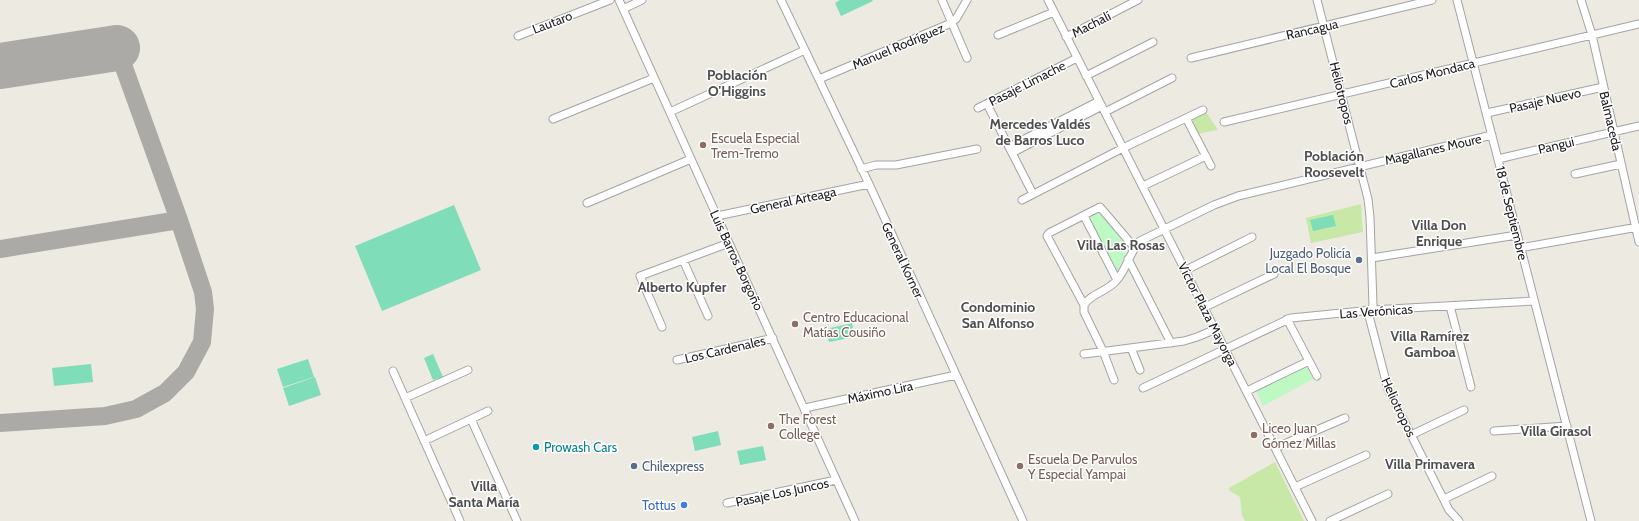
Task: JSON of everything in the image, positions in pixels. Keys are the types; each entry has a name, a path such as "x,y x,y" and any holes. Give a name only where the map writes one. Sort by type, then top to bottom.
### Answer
{"street":[{"name":"Lautaro","path":"518,36 610,0"},
{"name":"Luis Barros Borgoño","path":"619,0 805,408 854,521"},
{"path":"623,9 642,0"},
{"name":"General Korner","path":"781,0 869,184 1023,521"},
{"path":"942,0 967,58"},
{"name":"Manuel Rodríguez","path":"819,79 952,23 959,15 967,0"},
{"name":"Víctor Plaza Mayorga","path":"1048,0 1205,307 1312,521"},
{"name":"Machalí","path":"1066,37 1138,0"},
{"name":"Heliotropos","path":"1317,0 1369,205 1373,305 1369,316 1385,378 1392,396 1444,499 1452,514 1459,521"},
{"name":"Rancagua","path":"1191,58 1418,2 1432,0"},
{"name":"18 de Septiembre","path":"1457,0 1591,521"},
{"name":"Balmaceda","path":"1581,0 1592,35 1621,164 1637,227 1639,242"},
{"path":"998,35 1054,12"},
{"name":"Carlos Mondaca","path":"1224,122 1639,24"},
{"path":"1086,76 1152,42"},
{"path":"670,112 805,50"},
{"name":"Pasaje Limache","path":"978,108 1077,58"},
{"path":"553,120 654,78"},
{"path":"1010,150 1102,107 1172,78"},
{"name":"Pasaje Nuevo","path":"1487,113 1603,87"},
{"path":"987,104 1033,194"},
{"path":"1022,200 1203,110"},
{"path":"1186,118 1211,166"},
{"name":"Pangui","path":"1498,159 1639,126"},
{"name":"Magallanes Moure","path":"1084,305 1087,301 1112,285 1117,280 1134,247 1143,239 1234,197 1492,135"},
{"path":"861,168 876,165 896,165 977,148"},
{"path":"1143,186 1206,156"},
{"path":"587,203 691,159"},
{"path":"1575,174 1621,164"},
{"name":"General Arteaga","path":"717,216 869,184"},
{"path":"1114,380 1103,351 1084,312 1084,305 1047,236 1049,233 1100,208 1134,247"},
{"path":"1084,216 1117,280"},
{"path":"1520,248 1637,227"},
{"path":"1372,258 1517,235"},
{"path":"1186,270 1252,237"},
{"path":"662,327 640,276 729,242"},
{"path":"1128,258 1171,342"},
{"path":"683,260 708,316"},
{"path":"1205,307 1274,274"},
{"name":"Las Verónicas","path":"1143,388 1287,319 1297,316 1372,310 1534,301"},
{"path":"1450,306 1471,387"},
{"path":"1287,319 1317,376"},
{"path":"1084,354 1171,342 1197,337 1216,329"},
{"name":"Los Cardenales","path":"677,360 773,338"},
{"path":"1131,348 1140,370"},
{"path":"1247,391 1309,360"},
{"path":"405,398 468,370"},
{"path":"393,372 460,521"},
{"name":"Máximo Lira","path":"805,408 956,375"},
{"path":"1411,434 1464,410"},
{"path":"424,441 488,411"},
{"path":"1275,448 1345,418"},
{"path":"471,419 517,521"},
{"path":"1494,431 1566,426"},
{"path":"1295,487 1366,455"},
{"path":"1444,499 1492,476"},
{"name":"Pasaje Los Juncos","path":"727,503 836,480"},
{"path":"1330,521 1388,494"}],"green space":[{"path":"840,0 873,1 841,16 835,3"},
{"path":"1206,112 1218,130 1197,134 1189,120"},
{"path":"1361,204 1363,232 1311,243 1306,218"},
{"path":"454,205 481,270 382,311 355,246"},
{"path":"1100,210 1129,245 1116,274 1088,218"},
{"path":"1333,215 1336,226 1313,231 1310,220"},
{"path":"852,323 855,337 829,342 826,329"},
{"path":"433,354 443,377 433,380 424,358"},
{"path":"308,359 314,377 283,387 277,369"},
{"path":"1305,363 1313,379 1263,406 1255,389"},
{"path":"91,364 93,382 54,386 52,368"},
{"path":"315,377 321,395 289,406 283,388"},
{"path":"718,431 721,445 695,451 692,437"},
{"path":"763,446 766,460 740,465 737,451"},
{"path":"1275,462 1304,521 1245,521 1242,515 1240,497 1230,491 1229,488"}],"taxiway":[{"path":"0,249 179,220 117,48"},
{"path":"0,423 105,416 136,409 165,393 186,372 202,342 205,309 203,292 179,220"}],"runway":[{"path":"0,66 117,48"}],"place":[{"name":"Escuela Especial Trem-Tremo","path":"703,145"},
{"name":"Juzgado Policía Local El Bosque","path":"1359,260"},
{"name":"Centro Educacional Matías Cousiño","path":"795,324"},
{"name":"The Forest College","path":"771,426"},
{"name":"Liceo Juan Gómez Millas","path":"1254,435"},
{"name":"Prowash Cars","path":"536,447"},
{"name":"Chilexpress","path":"634,466"},
{"name":"Escuela De Parvulos Y Especial Yampai","path":"1020,466"},
{"name":"Tottus","path":"684,505"}],"district":[{"name":"Población O'Higgins","path":"737,84"},
{"name":"Mercedes Valdés de Barros Luco","path":"1040,132"},
{"name":"Población Roosevelt","path":"1334,164"},
{"name":"Villa Don Enrique","path":"1439,234"},
{"name":"Villa Las Rosas","path":"1121,245"},
{"name":"Alberto Kupfer","path":"682,287"},
{"name":"Condominio San Alfonso","path":"998,316"},
{"name":"Villa Ramírez Gamboa","path":"1430,344"},
{"name":"Villa Girasol","path":"1556,431"},
{"name":"Villa Primavera","path":"1430,464"},
{"name":"Villa Santa María","path":"484,494"}]}
